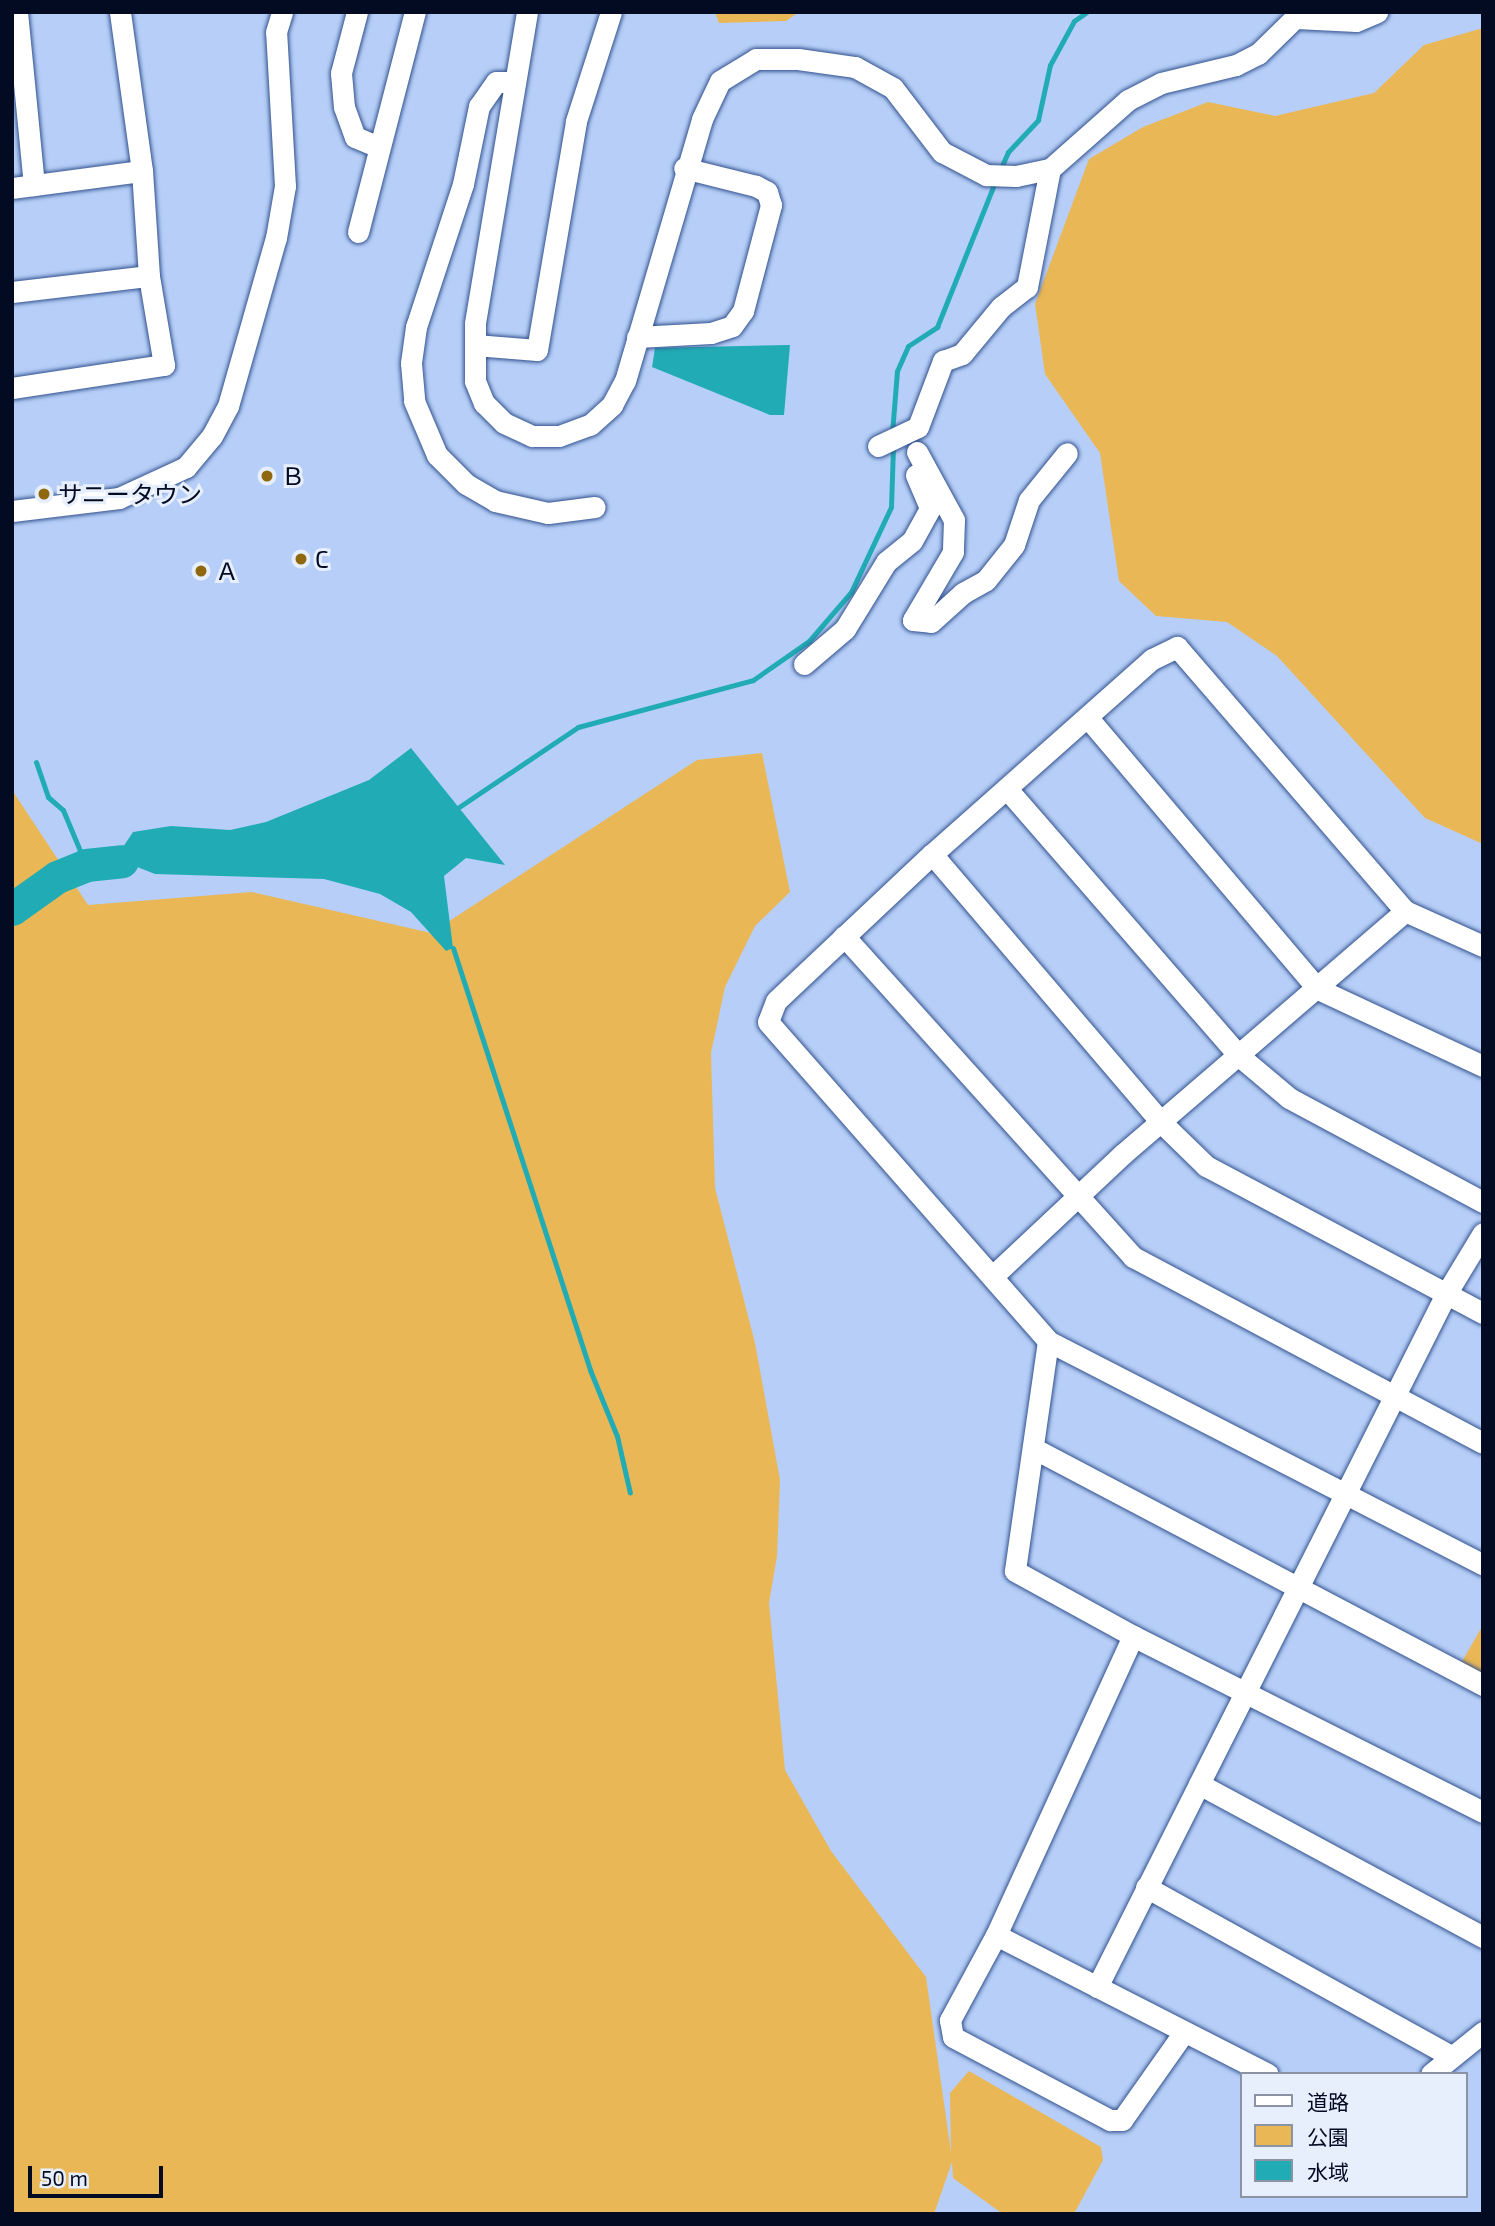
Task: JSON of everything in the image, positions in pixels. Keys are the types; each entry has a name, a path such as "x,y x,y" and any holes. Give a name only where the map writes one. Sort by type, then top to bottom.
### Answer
{"street":[{"path":"17,12 34,185"},
{"path":"12,388 164,365 149,276 142,172 120,12"},
{"path":"12,511 119,498 186,467 212,436 228,406 276,238 282,199 276,32 282,12"},
{"path":"357,12 341,73 344,107 355,137 379,147"},
{"path":"358,232 415,12"},
{"path":"527,12 475,345 475,381 484,404 504,422 532,436 559,436 590,425 612,405 625,381 684,168 720,81 756,59 798,59 855,67 893,88 942,152 986,176 1010,176 1050,169 1128,100 1161,83 1236,65 1258,54 1298,15 1356,20 1377,12"},
{"path":"475,345 537,350 576,121 611,12"},
{"path":"515,82 496,82 479,106 463,184 416,327 411,363 414,401 437,455 466,484 495,501 548,513 595,507"},
{"path":"637,337 711,333 732,326 743,311 771,205 767,192 757,186 684,168"},
{"path":"879,446 911,431 943,361 962,354 1001,307 1027,287 1050,169"},
{"path":"12,188 142,172"},
{"path":"12,292 149,276"},
{"path":"911,431 917,452 954,520 953,552 913,620 931,622 963,593 986,580 1014,545 1029,500 1067,453"},
{"path":"804,664 845,629 886,562 912,541 930,508 915,472 917,452"},
{"path":"1483,946 1405,911 1177,647 1152,659 932,854 776,1001 768,1021 1048,1341 1483,1565"},
{"path":"1088,718 1318,989 1483,1066"},
{"path":"1007,789 1238,1055 1289,1098 1483,1202"},
{"path":"932,854 1162,1123 1206,1166 1483,1313"},
{"path":"993,1275 1078,1194 1405,911"},
{"path":"844,936 1133,1257 1483,1443"},
{"path":"1097,1987 1397,1398 1446,1294 1483,1233"},
{"path":"1048,1341 1016,1571 1133,1636 1483,1812"},
{"path":"1033,1448 1483,1685"},
{"path":"1133,1636 996,1936 950,2020 953,2037 1110,2120 1122,2120 1184,2032"},
{"path":"1199,1784 1483,1937"},
{"path":"1146,1887 1451,2056"},
{"path":"996,1936 1264,2072"},
{"path":"1433,2072 1483,2032"}],"green space":[{"path":"715,12 799,12 786,21 719,23"},
{"path":"1483,28 1483,844 1425,818 1277,656 1227,622 1156,616 1119,581 1100,453 1045,374 1035,304 1089,159 1143,127 1208,102 1275,116 1374,93 1424,45"},
{"path":"762,753 790,892 755,926 725,987 711,1053 715,1188 755,1343 780,1480 777,1556 769,1603 785,1770 831,1851 926,1977 951,2152 950,2093 969,2071 1101,2147 1103,2160 1074,2214 1003,2214 953,2178 952,2162 934,2214 12,2214 12,790 88,905 252,892 431,933 697,760"},
{"path":"1483,1625 1483,1678 1460,1665"}],"water":[{"path":"790,345 784,415 770,415 652,367 655,348"},
{"path":"411,748 505,865 466,858 444,876 453,948 446,951 411,912 380,894 324,879 155,874 122,861 121,850 133,832 171,826 230,830 266,822 369,780"}],"waterway":[{"path":"1000,170 1008,152 1038,120 1050,65 1074,21 1087,12"},
{"path":"892,433 897,371 908,346 937,327 995,182"},
{"path":"459,807 578,727 753,680 809,641 851,592 891,507 893,446"},
{"path":"36,762 48,797 63,810 86,865"},
{"path":"12,909 57,877 86,865 122,861"},
{"path":"453,948 590,1370 617,1436 630,1493"}],"place":[{"name":"Ｂ","path":"267,476"},
{"name":"サニータウン","path":"44,494"},
{"name":"C","path":"301,559"},
{"name":"Ａ","path":"201,571"}]}
